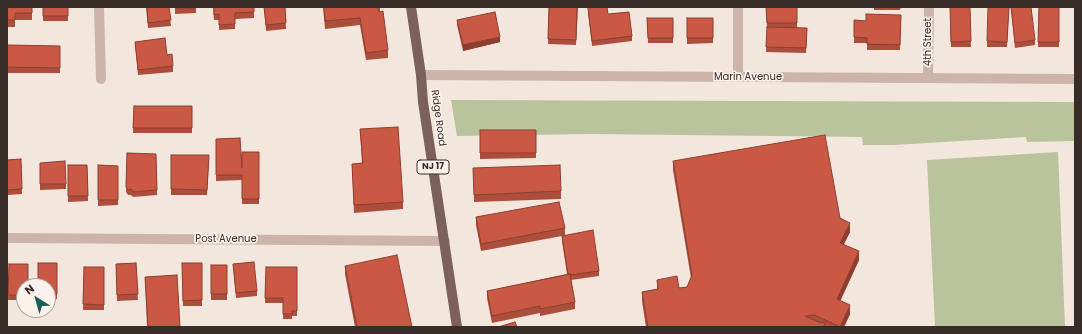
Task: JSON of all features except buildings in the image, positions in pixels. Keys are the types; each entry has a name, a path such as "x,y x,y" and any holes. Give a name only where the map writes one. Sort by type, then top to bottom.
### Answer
{"main road":[{"name":"Ridge Road","path":"411,7 457,327"}],"street":[{"path":"99,7 101,80"},
{"path":"738,7 738,77"},
{"name":"4th Street","path":"928,7 928,78"},
{"name":"Marin Avenue","path":"421,75 1075,78"},
{"name":"Post Avenue","path":"7,238 445,241"}],"green space":[{"path":"451,100 1075,102 1075,141 1027,142 1026,137 894,145 863,145 862,137 591,134 457,136"},
{"path":"1058,152 1065,327 935,327 927,160"}]}
